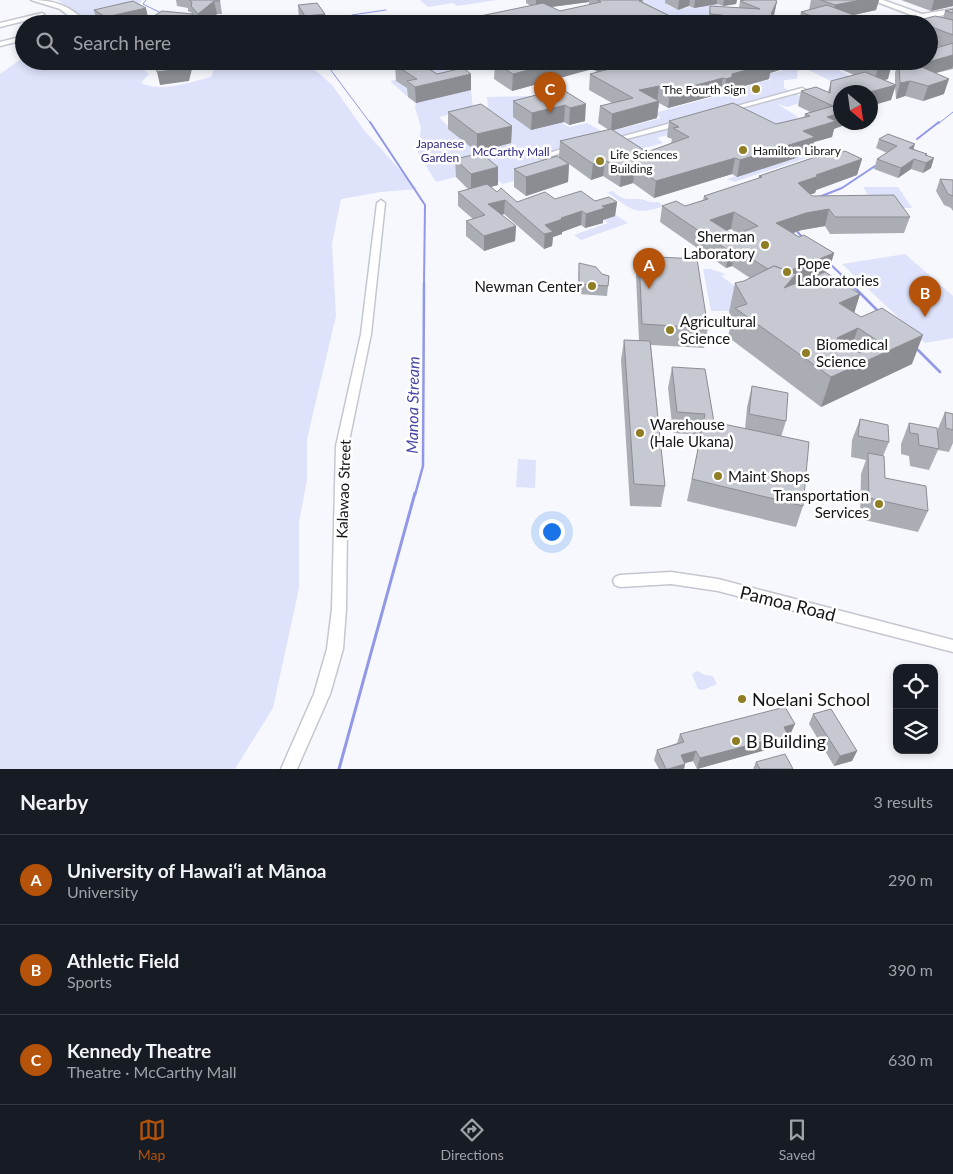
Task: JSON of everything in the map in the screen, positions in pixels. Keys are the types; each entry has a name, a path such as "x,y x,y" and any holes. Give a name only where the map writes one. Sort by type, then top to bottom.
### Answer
{"main road":[{"path":"35,0 53,3 69,9 75,15"},
{"path":"867,0 910,15"},
{"path":"876,0 911,15"},
{"path":"936,15 953,12"},
{"path":"938,25 953,31"},
{"path":"938,27 953,31"}],"street":[{"path":"0,24 15,21"},
{"path":"0,44 15,40"},
{"path":"714,114 802,90"},
{"path":"604,142 620,140 686,121"},
{"path":"542,157 579,146"},
{"name":"Kalawao Street","path":"289,769 322,694 335,650 339,609 342,446 366,334 381,204"},
{"name":"Pamoa Road","path":"620,581 671,578 718,585 953,646"}],"green space":[{"path":"58,0 142,0 136,8 105,15 81,15"},
{"path":"420,0 497,0 457,6 453,3 428,7"},
{"path":"643,0 668,0 667,5 678,10 699,7 708,0 719,5 724,15 541,15 642,4"},
{"path":"15,63 15,70 144,70 149,74 141,83 149,86 167,87 211,77 214,70 315,70 332,85 364,130 417,189 381,192 341,199 332,244 336,316 307,439 307,480 299,522 299,588 273,708 235,769 0,769 0,74"},
{"path":"421,70 461,70 408,97 390,81 414,75"},
{"name":"McCarthy Mall","path":"754,70 798,70 797,79 784,80 784,88 809,100 787,107 776,103 798,117 786,127 729,117 657,138 663,143 637,150 604,143 540,161 552,171 502,184 500,181 495,183 475,172 436,182 418,153 421,128 415,107 416,103 471,90 473,108 439,117 448,126 456,115 488,107 487,97 530,96 544,106 531,130 562,123 569,127 587,123 605,133 661,118 654,113 717,96 731,95 732,91 768,80 771,81 770,78"},
{"path":"809,70 838,70 853,77 836,84"},
{"path":"814,152 819,154 734,182 727,179"},
{"path":"863,187 898,187 912,208 876,208"},
{"path":"613,191 624,198 658,202 664,206 646,211 634,210 607,192"},
{"path":"582,193 628,223 581,240 574,235 608,223 580,204"},
{"path":"905,254 953,296 953,338 925,343 842,264"},
{"path":"703,269 726,274 721,276 752,298 734,311 711,311"},
{"path":"518,459 536,460 535,488 516,487"},
{"path":"697,671 713,676 717,684 703,690 698,689 692,674"}],"building":[{"path":"189,0 220,1 214,1 198,14 191,6 192,2"},
{"path":"597,0 642,0 639,1 668,15 485,15 543,3 560,11 601,2"},
{"path":"821,0 861,0 835,5"},
{"path":"133,1 146,8 115,15 103,15 94,10"},
{"path":"740,1 777,1 771,14 774,15 710,14 710,6 760,9"},
{"path":"317,3 325,14 304,15 298,5"},
{"path":"827,5 854,15 809,15 801,12"},
{"path":"953,9 953,13 945,11"},
{"path":"162,11 193,14 191,15 156,15"},
{"path":"938,17 953,20 953,35 938,29"},
{"path":"953,43 953,55 938,59 938,47"},
{"path":"403,70 431,70 437,74 454,70 466,70 471,74 415,87 407,81 417,79"},
{"path":"506,70 529,70 513,74"},
{"path":"605,70 747,70 732,74 732,77 726,79 723,78 670,92 659,86 639,90 659,101 612,114 600,106 633,98 590,74"},
{"path":"899,70 928,70 949,79 928,86 910,81 900,83"},
{"path":"865,72 896,85 878,90 878,85 833,85 833,106 801,91 816,87 830,93 831,81"},
{"path":"557,86 586,104 570,108 565,105 532,113 513,101 544,93 540,90"},
{"path":"733,103 776,124 810,116 805,114 833,106 833,115 827,117 833,120 833,122 803,131 815,137 740,160 735,158 656,181 635,167 621,171 605,160 593,164 560,141 611,129 647,152 689,137 673,128 679,127 669,121"},
{"path":"481,104 512,126 477,134 448,112"},
{"path":"888,134 915,144 909,148 934,158 926,163 914,159 901,168 877,159 897,146 879,139"},
{"path":"836,150 840,153 845,151 862,159 798,183 812,196 894,195 910,217 835,217 829,209 806,213 776,223 799,237 804,235 834,253 789,271 774,266 768,269 736,249 729,251 662,206 676,201 685,206 708,199 704,196 762,177 759,176","holes":["734,212 758,226 734,235 710,220"]},
{"path":"481,153 498,167 471,174 455,159"},
{"path":"557,156 569,164 526,177 514,169"},
{"path":"940,179 953,180 953,196 948,194"},
{"path":"487,184 497,192 501,188 517,202 545,192 555,199 581,191 595,201 609,197 617,202 602,206 605,208 586,214 582,211 545,225 553,232 544,234 505,200 488,204 516,226 484,236 466,221 485,215 458,192"},
{"path":"639,256 697,259 708,328 642,324"},
{"path":"579,263 596,267 602,274 609,276 608,286 579,284"},
{"path":"774,266 796,274 784,288 825,272 860,294 839,303 861,317 882,308 923,335 831,377 735,308 747,304 735,283 744,281","holes":["858,328 881,343 860,353 837,338"]},
{"name":"Warehouse (Hale Ukana)","path":"624,340 650,341 665,486 634,484"},
{"path":"672,367 705,369 714,422 809,442 803,506 692,479 705,414 677,412"},
{"path":"752,386 788,393 786,421 749,414"},
{"path":"945,412 953,414 953,430 946,428"},
{"path":"860,419 888,425 889,442 858,436"},
{"path":"909,423 937,428 939,449 919,445 918,434 910,433"},
{"path":"868,453 884,456 885,478 926,486 928,511 869,498"},
{"path":"785,707 795,724 784,727 788,735 700,758 696,751 681,755 685,764 668,769 666,769 657,750 684,742 680,734"},
{"path":"831,709 857,751 840,756 813,714"},
{"path":"785,754 793,769 760,769 756,762"}],"waterway":[{"name":"Manoa Stream","path":"146,0 143,4 161,13"},
{"path":"352,15 386,10"},
{"name":"Manoa Stream","path":"331,70 371,124"},
{"path":"938,124 953,112"},
{"name":"Manoa Stream","path":"370,122 425,205 424,284"},
{"path":"917,139 939,122"},
{"path":"819,197 842,188 875,166"},
{"path":"795,229 803,238"},
{"path":"829,263 851,284"},
{"name":"Manoa Stream","path":"415,495 423,466 424,283"},
{"path":"851,284 878,311"},
{"path":"916,348 940,372"},
{"name":"Manoa Stream","path":"339,769 415,493"}],"place":[{"name":"The Fourth Sign","path":"756,89"},
{"name":"Kennedy Theatre","path":"550,113"},
{"name":"Hamilton Library","path":"743,150"},
{"name":"Life Sciences Building","path":"600,161"},
{"name":"Sherman Laboratory","path":"765,245"},
{"name":"Pope Laboratories","path":"787,272"},
{"name":"Newman Center","path":"592,286"},
{"name":"University of Hawaiʻi at Mānoa","path":"649,289"},
{"name":"Athletic Field","path":"925,317"},
{"name":"Agricultural Science","path":"670,330"},
{"name":"Biomedical Science","path":"806,353"},
{"name":"Warehouse (Hale Ukana)","path":"640,433"},
{"name":"Maint Shops","path":"718,476"},
{"name":"Transportation Services","path":"879,504"},
{"name":"Noelani School","path":"742,699"},
{"name":"B Building","path":"736,741"}],"park label":[{"name":"Japanese Garden","path":"440,150"}]}
